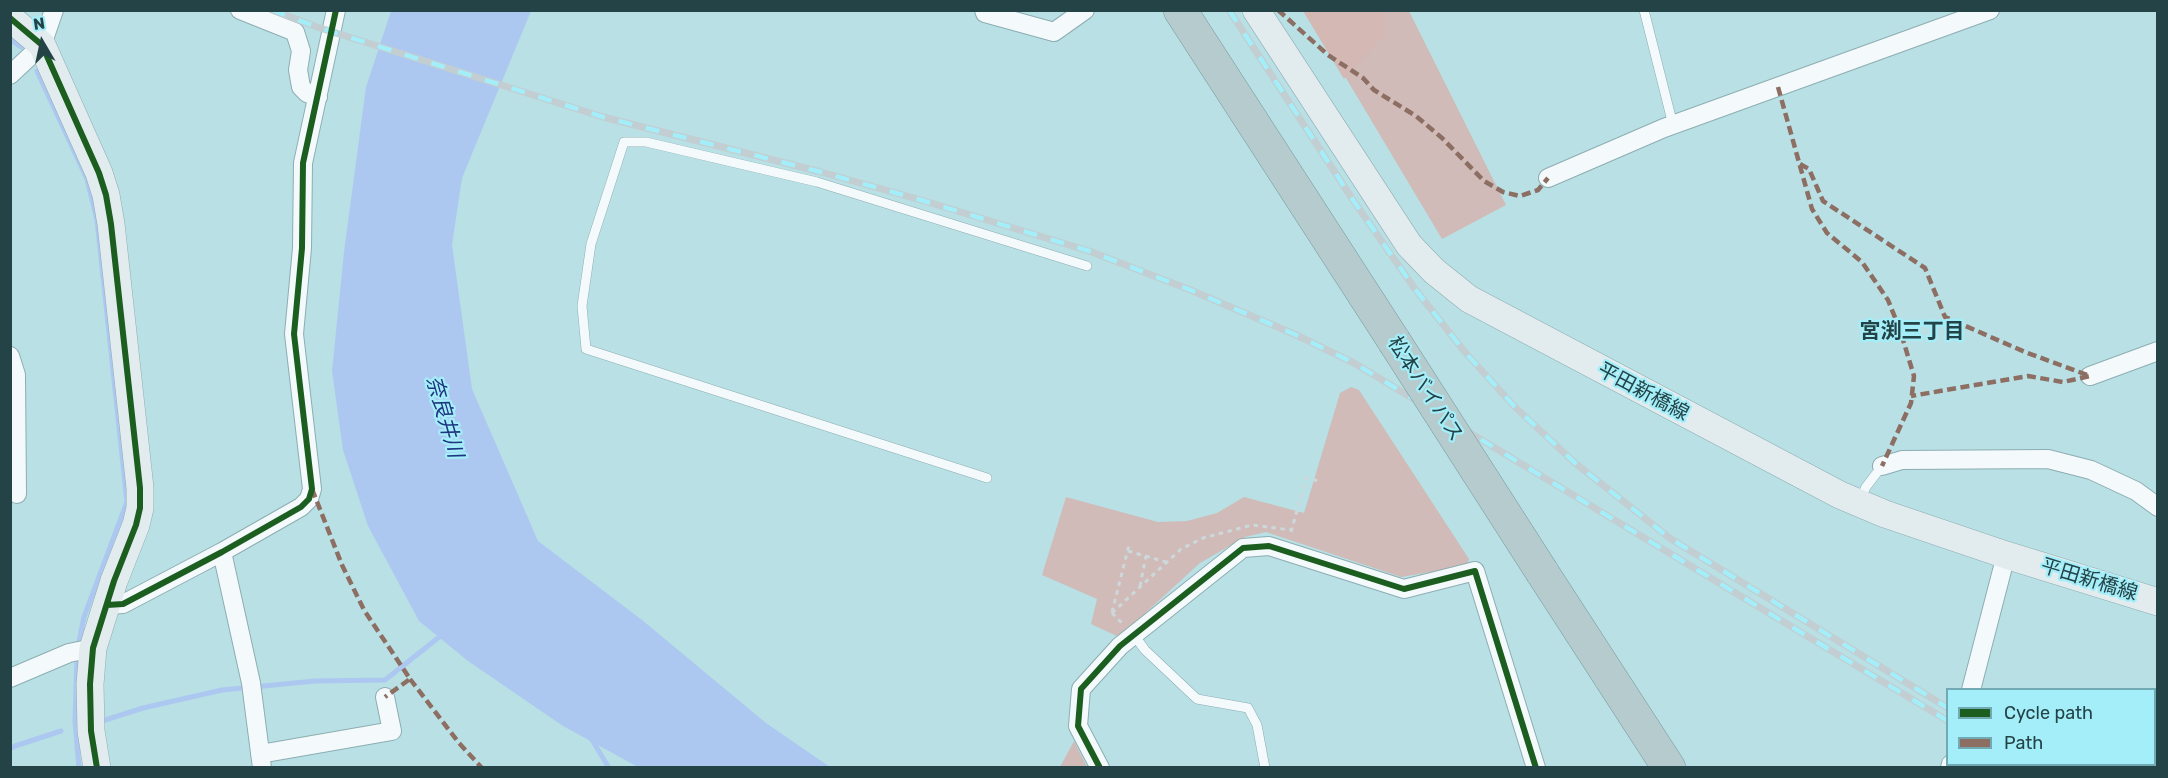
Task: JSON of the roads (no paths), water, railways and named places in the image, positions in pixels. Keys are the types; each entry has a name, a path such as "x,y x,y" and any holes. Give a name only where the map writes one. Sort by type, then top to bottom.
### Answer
{"highway":[{"name":"松本バイパス","path":"1180,10 1668,768"}],"main road":[{"name":"平田新橋線","path":"1256,10 1409,244 1434,271 1469,299 1858,503 2006,555 2157,602"},
{"path":"10,18 42,45 99,173 111,224 140,488 140,508 107,605 81,650 90,684 91,731 97,768"}],"street":[{"path":"10,75 42,45 54,10"},
{"path":"240,10 295,32 302,51 298,70 301,87 307,93 318,97"},
{"path":"107,605 123,604 222,552 301,507 309,499 312,489 294,334 302,248 303,163 336,10"},
{"path":"984,10 985,13 1054,32 1085,10"},
{"path":"1548,178 1673,124 1990,10"},
{"path":"2090,376 2157,351"},
{"path":"10,356 16,375 17,494"},
{"path":"1882,466 1902,460 2048,459 2091,470 2136,491 2157,507"},
{"path":"1100,768 1078,726 1082,689 1120,646 1243,548 1269,546 1404,589 1475,571 1536,768"},
{"path":"222,552 252,690 261,761 392,731 385,697"},
{"path":"1972,688 2006,555"},
{"path":"10,678 81,650"}],"lane":[{"path":"1644,10 1673,124"},
{"path":"987,478 586,349 582,306 591,244 624,142 646,142 817,182 1087,266"},
{"path":"1858,503 1866,487 1882,466"},
{"path":"1134,635 1145,650 1197,699 1248,708 1257,725 1265,768"}],"water":[{"name":"奈良井川","path":"391,11 531,11 462,178 452,245 472,389 538,541 642,620 766,723 830,767 638,767 563,726 468,661 419,621 368,526 343,450 332,371 344,252 366,87"}],"waterway":[{"path":"10,39 21,47"},
{"path":"37,71 87,179 97,220 127,502 84,617 78,646"},
{"path":"102,721 143,708 222,690 315,681 385,680 443,634"},
{"path":"77,655 75,721 79,768"},
{"path":"10,749 61,731"},
{"path":"591,738 609,768"}],"railway":[{"path":"272,10 317,27 603,117 821,172 1089,251 1188,289 1294,334 1354,363 1946,720"},
{"path":"1229,10 1353,200 1415,289 1464,351 1514,406 1575,463 1671,539 1946,707"}],"district":[{"name":"宮渕三丁目","path":"1912,332"}]}
